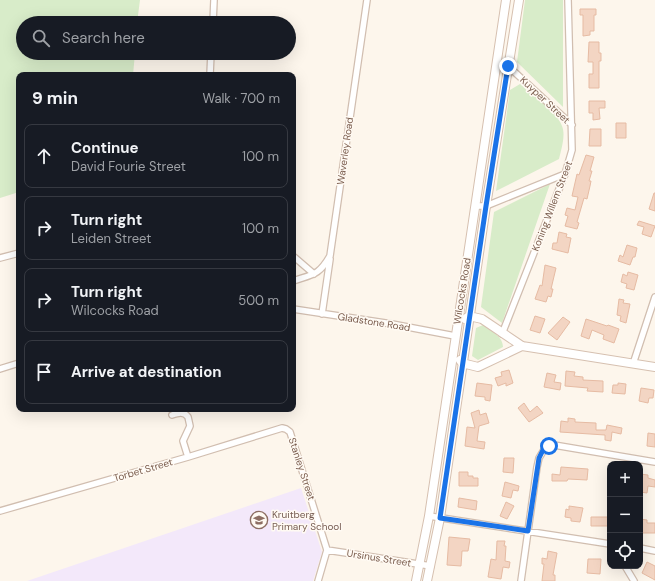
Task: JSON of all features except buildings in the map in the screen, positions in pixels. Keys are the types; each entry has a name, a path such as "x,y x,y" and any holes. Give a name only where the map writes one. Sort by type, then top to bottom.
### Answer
{"street":[{"path":"213,16 214,0"},
{"name":"Waverley Road","path":"296,280 314,274 323,268 330,256 367,0"},
{"name":"Wilcocks Road","path":"416,581 439,450 506,0"},
{"name":"Wilcocks Road","path":"427,581 440,518 469,316 518,0"},
{"name":"Koning Willem Street","path":"502,334 565,174 572,150 568,0"},
{"path":"210,72 211,60"},
{"path":"496,64 508,66"},
{"name":"Kuyper Street","path":"508,66 572,126"},
{"path":"475,206 486,206 565,174"},
{"path":"0,258 16,254"},
{"path":"322,314 330,256"},
{"path":"296,259 314,274"},
{"path":"633,364 655,297"},
{"name":"Gladstone Road","path":"296,310 392,324 455,336"},
{"path":"457,326 469,316 482,319 502,334 522,346 655,367"},
{"path":"453,352 462,363 478,367 522,346"},
{"path":"0,369 16,364"},
{"path":"172,415 184,413 188,417 190,426 183,442 188,457"},
{"name":"Torbet Street","path":"0,512 188,457 279,428 286,428"},
{"name":"Stanley Street","path":"286,428 290,432 327,550"},
{"path":"521,581 537,467 539,458 544,448 554,445 655,462"},
{"path":"439,450 449,450"},
{"path":"428,516 607,544"},
{"path":"643,549 655,551"},
{"path":"318,581 327,550"},
{"name":"Ursinus Street","path":"327,550 431,566"},
{"path":"626,569 631,580"}],"shaded area":[{"name":"Kruitberg Primary School","path":"301,488 322,552 313,581 27,581"}],"green space":[{"path":"0,0 140,0 138,16 16,16 16,60 134,60 133,72 16,72 16,193 0,198"},
{"path":"525,0 563,0 563,107 517,62"},
{"path":"520,84 544,104 559,121 564,134 562,147 559,159 496,191 510,90"},
{"path":"550,184 502,323 481,307 494,212"},
{"path":"483,325 499,337 503,347 478,360 472,356 476,328"}],"place":[{"name":"Kruitberg Primary School","path":"259,520"}],"route":[{"path":"508,66 449,450 440,518 528,531 539,458 544,448 549,446"}]}
